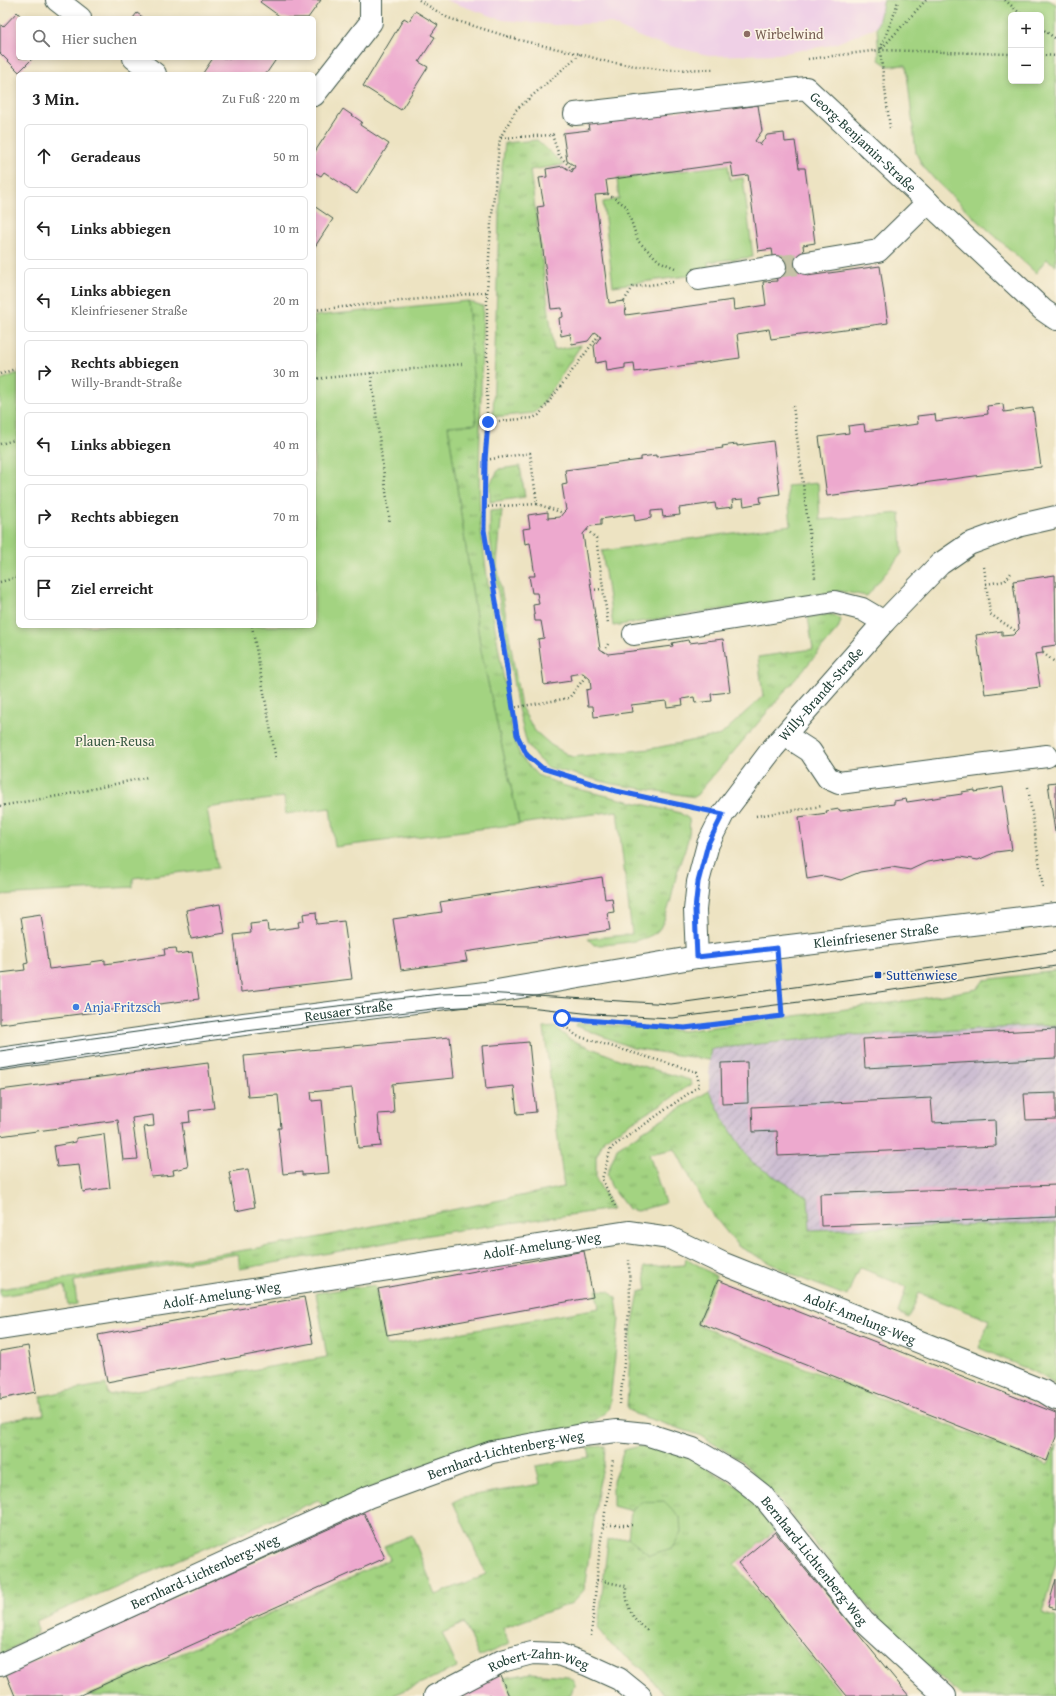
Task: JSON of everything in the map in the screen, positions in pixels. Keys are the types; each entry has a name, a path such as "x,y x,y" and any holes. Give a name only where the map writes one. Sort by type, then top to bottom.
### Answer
{"street":[{"path":"58,0 78,16"},
{"path":"316,92 371,22 371,0"},
{"path":"137,60 152,72"},
{"name":"Georg-Benjamin-Straße","path":"575,114 806,88 1043,310 1056,319"},
{"path":"806,263 878,252 928,202"},
{"path":"699,278 775,267"},
{"name":"Willy-Brandt-Straße","path":"697,957 695,910 698,882 708,844 723,814 773,748 884,622 940,564 969,544 1021,525 1056,517"},
{"path":"634,634 834,602 862,609 884,622"},
{"path":"785,736 810,750 828,778 839,783 1047,756"},
{"name":"Kleinfriesener Straße","path":"697,957 1056,914"},
{"name":"Reusaer Straße","path":"0,1059 486,993 697,957"},
{"name":"Adolf-Amelung-Weg","path":"0,1330 628,1232 670,1238 724,1264 1043,1391 1056,1399"},
{"name":"Bernhard-Lichtenberg-Weg","path":"0,1665 368,1497 492,1452 583,1435 617,1431 646,1434 693,1449 734,1473 762,1496 863,1621 945,1696"},
{"name":"Robert-Zahn-Weg","path":"435,1696 502,1661 532,1653 558,1654 620,1679 640,1696"}],"path":[{"path":"419,0 448,18 519,40 608,62 665,70 718,68"},
{"path":"895,172 880,50 895,12 898,0"},
{"path":"880,50 926,0"},
{"path":"1005,0 1019,12"},
{"path":"1044,30 1056,39"},
{"path":"802,60 880,50 1008,54"},
{"path":"580,54 516,110 500,138 491,224 487,292 488,422 485,460 484,530 517,735 527,755 542,768 616,791 723,814"},
{"path":"1044,55 1056,56"},
{"path":"500,138 552,135 559,155 573,170"},
{"path":"608,194 626,206 638,241 659,261 699,278"},
{"path":"624,301 633,287 699,278"},
{"path":"316,310 487,292"},
{"path":"488,422 533,418 539,415 599,335"},
{"path":"316,379 462,364"},
{"path":"0,374 16,369"},
{"path":"371,373 390,523"},
{"path":"793,406 816,583"},
{"path":"0,444 16,440"},
{"path":"485,460 530,453 537,504"},
{"path":"484,507 537,504 563,514"},
{"path":"587,530 596,538 608,624"},
{"path":"980,540 990,614 1016,632"},
{"path":"986,584 1005,581 1011,573"},
{"path":"0,582 16,578"},
{"path":"591,590 603,589"},
{"path":"252,628 276,760"},
{"path":"1043,653 1056,663"},
{"path":"512,708 569,698 586,676"},
{"path":"0,806 64,795 148,777"},
{"path":"1028,786 1039,864"},
{"path":"562,1024 562,1018 685,1028 782,1016 777,948"},
{"path":"588,1666 603,1525 635,1525"},
{"path":"597,1580 626,1586 626,1602 638,1623 649,1632"}],"shaded area":[{"name":"Wirbelwind","path":"445,0 884,0 877,27 832,45 778,54 712,56 649,41 609,23 555,25 503,20"},
{"path":"1056,1025 1056,1223 810,1230 808,1197 752,1163 727,1125 709,1091 709,1060 711,1049 836,1036"}],"green space":[{"path":"884,0 1048,0 1056,4 1056,265 1046,259 1036,273 974,217 935,180 922,165 916,153 906,65 888,66 879,60 877,27"},
{"path":"537,140 564,165 530,170 554,350 581,345 543,403 534,413 493,417 500,185 505,143"},
{"path":"728,165 730,180 743,178 753,257 708,262 709,273 613,286 603,202 619,199 617,179"},
{"path":"468,301 483,306 479,474 480,522 489,592 514,740 521,757 537,775 565,786 680,813 689,819 690,825 688,837 664,921 656,933 640,940 594,945 588,939 632,934 617,811 519,824 481,651 448,426 476,423"},
{"name":"Plauen-Reusa","path":"468,301 476,424 448,426 481,651 519,824 335,847 330,808 286,814 284,797 207,808 217,868 133,878 133,887 0,895 0,380 16,374 16,628 316,628 316,316"},
{"path":"520,466 525,497 490,502 490,484 499,469"},
{"path":"818,483 820,520 900,513 902,553 867,596 839,591 613,626 602,551 791,525 787,486"},
{"path":"502,510 497,564 521,707 535,731 551,745 572,757 650,749 721,735 763,696 758,657 813,649 808,617 832,614 841,620 838,629 695,797 613,784 547,767 537,758 527,744 518,709 494,569 490,536 490,511"},
{"path":"1056,971 1056,1025 836,1036 711,1049 709,1060 633,1048 576,1026 577,1023 684,1031 913,1000 977,989 984,980"},
{"path":"555,1027 569,1039 621,1060 690,1080 691,1084 670,1099 604,1139 596,1157 596,1179 613,1209 452,1231 240,1269 238,1254 74,1281 77,1304 68,1306 65,1286 0,1296 0,1289 295,1242 564,1187 544,1028"},
{"path":"709,1091 727,1125 752,1163 808,1197 810,1230 1056,1223 1056,1385 1039,1374 979,1348 989,1320 919,1293 909,1318 898,1313 906,1287 859,1267 847,1296 795,1276 738,1246 704,1204 675,1149 649,1154 665,1203 637,1211 628,1209 611,1186 607,1174 617,1148"},
{"path":"686,1258 716,1276 697,1325 1048,1465 1056,1445 1056,1563 1042,1613 1056,1617 1056,1696 962,1696 895,1637 833,1566 783,1504 741,1460 699,1435 635,1414 627,1408 631,1333 639,1292 647,1290 644,1267 685,1265"},
{"path":"375,1285 386,1346 599,1308 596,1290 609,1291 616,1298 619,1319 608,1410 596,1420 577,1427 476,1448 408,1471 326,1508 318,1500 36,1621 37,1633 0,1655 0,1422 44,1414 41,1396 106,1384 108,1395 327,1357 316,1293"},
{"path":"605,1446 604,1464 599,1485 584,1590 572,1603 503,1628 509,1644 479,1657 464,1623 442,1633 457,1667 392,1696 87,1696 390,1559 384,1546 412,1535 436,1595 486,1574 453,1502 463,1497 540,1484 536,1466 590,1457 588,1447"},
{"path":"640,1446 685,1455 743,1490 776,1530 734,1564 843,1696 665,1696 645,1671 610,1644 598,1629 608,1540 628,1538 649,1555 642,1502 631,1511 613,1506 613,1481 624,1450"},
{"path":"664,1501 680,1517 681,1533 672,1548 649,1555 628,1538 631,1511 642,1502"},
{"path":"531,1673 567,1676 574,1681 574,1686 570,1696 512,1696 504,1678"}],"building":[{"path":"262,0 321,0 309,16 279,16 260,2"},
{"path":"415,11 438,25 431,35 435,37 419,62 428,67 401,110 363,86 404,18 409,21"},
{"path":"17,12 21,16 16,16 16,60 31,60 19,72 0,53 0,24 3,27"},
{"path":"212,60 276,60 267,72 204,72"},
{"path":"732,104 733,109 758,105 762,131 755,141 760,145 767,135 784,133 785,142 795,141 799,168 805,168 815,243 803,245 807,276 880,266 888,323 771,339 769,329 737,334 740,358 635,372 634,363 625,364 625,368 607,371 606,361 596,363 594,346 601,336 595,332 588,341 572,344 570,334 561,336 559,318 563,317 562,308 551,309 537,207 544,206 539,178 547,177 546,169 563,166 572,172 575,166 567,161 563,133 589,130 588,123","holes":["731,163 733,177 748,175 758,251 772,249 777,281 763,282 766,305 734,310 733,300 626,315 624,301 609,303 595,195 608,194 606,180"]},
{"path":"343,109 362,122 360,125 389,144 357,194 324,172 321,176 316,173 316,150"},
{"path":"316,207 333,219 316,245"},
{"path":"1003,404 1004,412 1033,408 1041,467 827,496 819,437 849,433 848,426 864,424 865,431 918,424 917,416 935,414 936,421 988,414 987,406"},
{"path":"773,441 780,494 760,497 761,503 744,506 743,499 732,500 733,507 716,509 715,503 679,508 680,515 663,517 662,510 651,511 651,518 635,521 634,514 601,519 601,525 590,526 583,534 600,649 608,654 673,646 672,643 688,640 689,643 723,639 730,692 711,694 712,701 695,703 694,697 682,699 683,705 667,707 666,701 631,705 632,712 594,717 593,706 588,706 586,690 591,689 590,679 583,673 570,675 571,681 544,685 538,639 544,638 541,621 535,621 533,605 539,604 537,593 532,593 529,576 535,576 530,543 525,544 523,529 530,528 528,515 548,512 548,518 560,517 566,510 562,485 567,484 565,470 641,460 641,457 656,455 656,457 723,448 722,446 729,445 737,444 737,446"},
{"path":"1055,575 1056,645 1042,647 1043,653 1035,654 1040,687 985,694 976,635 1002,631 1002,636 1013,635 1019,629 1013,581"},
{"path":"1056,782 1056,832 1055,832 1048,783"},
{"path":"1003,787 1012,850 996,852 978,860 960,857 927,862 910,870 892,867 860,872 841,880 824,876 807,879 799,817 827,813 826,811 839,809 840,811 894,804 894,801 906,799 907,802 962,794 962,792 968,791 975,790 975,792"},
{"path":"602,877 605,899 612,898 614,912 607,913 610,930 465,952 467,961 401,970 393,919 442,912 440,902"},
{"path":"220,904 225,933 191,939 186,910"},
{"path":"316,912 317,924 344,921 352,979 241,992 234,935 251,933 250,924 267,922 268,931 299,927 298,922 304,921 303,914"},
{"path":"41,914 49,969 91,964 91,962 105,960 105,964 165,955 164,949 176,948 177,954 192,952 199,999 0,1024 0,973 25,970 24,964 28,963 21,917"},
{"path":"1056,1029 1056,1058 865,1068 863,1039"},
{"path":"450,1037 454,1078 392,1084 394,1113 378,1114 381,1146 358,1148 352,1088 311,1092 312,1101 322,1100 329,1173 302,1175 302,1172 283,1174 278,1128 281,1128 278,1095 248,1097 244,1056"},
{"path":"529,1042 536,1112 517,1114 514,1086 486,1089 482,1046"},
{"path":"747,1062 748,1103 722,1104 721,1063"},
{"path":"208,1063 214,1108 189,1111 190,1122 182,1123 188,1167 173,1170 174,1175 151,1177 144,1127 154,1126 153,1115 132,1118 138,1159 123,1160 118,1120 0,1136 0,1090"},
{"path":"1056,1093 1056,1119 1026,1120 1024,1094"},
{"path":"931,1098 933,1123 995,1120 996,1146 778,1156 777,1131 753,1132 752,1107"},
{"path":"104,1134 110,1188 83,1192 79,1165 57,1167 54,1146 76,1142 76,1138"},
{"path":"248,1169 255,1207 236,1211 229,1172"},
{"path":"1056,1185 1056,1217 821,1226 820,1194"},
{"path":"584,1251 593,1297 387,1335 378,1289"},
{"path":"718,1280 1056,1413 1056,1437 1047,1461 700,1323"},
{"path":"304,1297 313,1343 107,1382 98,1335"},
{"path":"28,1346 36,1392 0,1399 0,1351"},
{"path":"364,1513 385,1558 78,1696 15,1696 6,1674"},
{"path":"775,1532 909,1696 847,1696 738,1563"},
{"path":"1056,1579 1056,1609 1048,1607"},
{"path":"500,1675 509,1696 453,1696"}],"tunnel":[{"path":"775,267 806,263"}],"tram line":[{"path":"0,1051 244,1017 440,994 485,993 671,1004 1056,951"},
{"path":"0,1069 246,1031 441,1008 487,1006 529,1007 592,1014 672,1018 879,992 1056,966"}],"place":[{"name":"Wirbelwind","path":"747,34"},
{"name":"Suttenwiese","path":"878,975"},
{"name":"Anja Fritzsch","path":"76,1007"}],"route":[{"path":"488,422 485,460 484,530 517,735 527,755 542,768 616,791 723,814 708,844 698,882 695,910 697,957 777,948 782,1016 685,1028 562,1018"}]}
